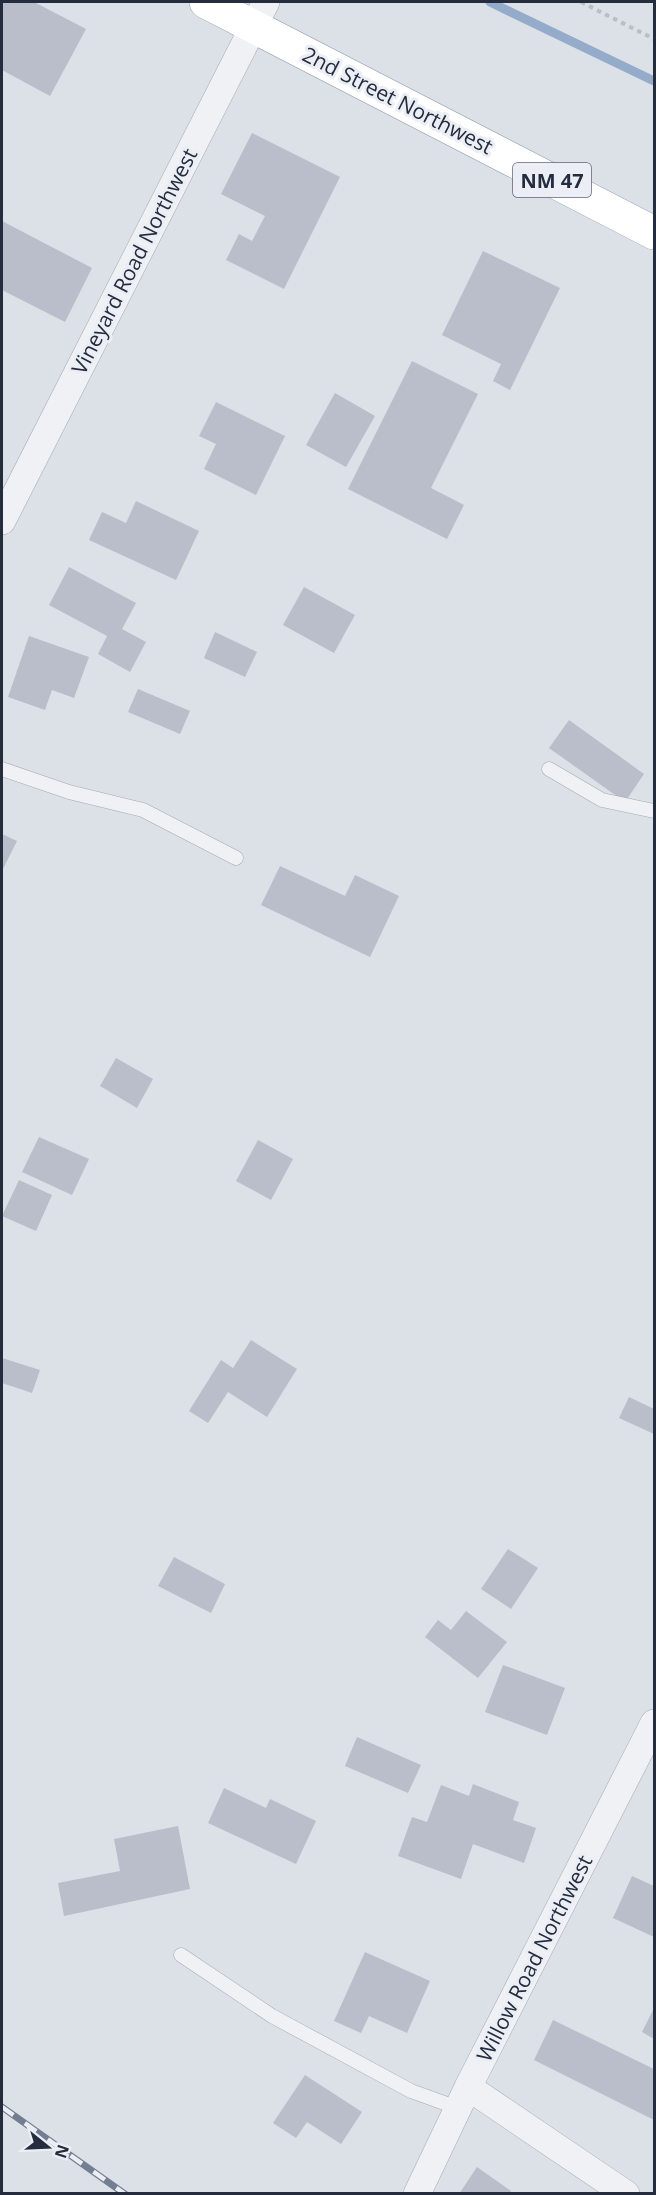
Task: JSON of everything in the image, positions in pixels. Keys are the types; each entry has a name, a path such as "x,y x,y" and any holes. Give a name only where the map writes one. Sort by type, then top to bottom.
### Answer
{"main road":[{"name":"2nd Street Northwest","path":"206,2 260,14 654,233"}],"street":[{"name":"Vineyard Road Northwest","path":"2,521 260,14"},
{"name":"Willow Road Northwest","path":"417,2193 463,2097 654,1723"},
{"path":"463,2097 626,2193"}],"lane":[{"path":"2,769 69,792 143,810 236,858"},
{"path":"549,769 602,800 654,811"},
{"path":"181,1956 272,2016 411,2091 463,2097"}],"path":[{"path":"581,2 654,39"}],"building":[{"path":"2,2 34,2 86,29 50,96 2,70"},
{"path":"252,133 340,177 284,289 226,260 239,234 252,241 265,216 221,194"},
{"path":"2,221 92,268 65,322 2,290"},
{"path":"483,251 560,288 510,390 493,381 501,364 442,335"},
{"path":"412,361 478,394 431,488 464,505 447,539 348,489"},
{"path":"335,393 375,416 346,467 306,445"},
{"path":"216,402 285,436 256,495 204,469 216,444 199,436"},
{"path":"136,501 199,531 176,580 89,540 102,512 126,523"},
{"path":"69,567 136,603 122,629 146,642 130,672 98,654 107,636 49,605"},
{"path":"304,587 355,615 334,653 283,625"},
{"path":"215,632 257,652 245,677 204,658"},
{"path":"29,636 89,657 74,698 52,690 45,710 8,697"},
{"path":"138,689 190,711 180,734 128,712"},
{"path":"569,720 644,774 625,802 549,748"},
{"path":"2,834 17,841 2,871"},
{"path":"280,866 345,896 355,875 399,896 370,957 261,905"},
{"path":"116,1058 153,1079 137,1108 100,1086"},
{"path":"39,1137 89,1159 72,1195 22,1172"},
{"path":"258,1140 293,1159 271,1200 236,1181"},
{"path":"19,1180 52,1195 36,1231 2,1216"},
{"path":"251,1340 297,1369 267,1417 228,1392 208,1423 189,1411 221,1360 233,1368"},
{"path":"2,1358 40,1370 32,1393 2,1383"},
{"path":"629,1397 654,1409 654,1434 619,1418"},
{"path":"508,1549 538,1568 511,1609 481,1589"},
{"path":"174,1557 225,1584 211,1613 158,1586"},
{"path":"466,1611 507,1642 478,1678 425,1637 438,1620 451,1630"},
{"path":"503,1665 565,1688 547,1735 485,1712"},
{"path":"357,1737 421,1765 408,1793 345,1766"},
{"path":"473,1784 519,1802 513,1820 536,1828 524,1863 473,1844 461,1879 398,1856 412,1817 427,1822 441,1785 469,1796"},
{"path":"224,1788 266,1808 270,1799 316,1821 296,1864 208,1823"},
{"path":"178,1826 190,1889 64,1916 58,1883 120,1871 114,1839"},
{"path":"632,1876 654,1886 654,1937 613,1918"},
{"path":"365,1952 430,1981 407,2033 369,2016 361,2033 334,2021"},
{"path":"654,2008 654,2039 642,2032"},
{"path":"553,2020 654,2069 654,2120 534,2060"},
{"path":"305,2075 362,2112 341,2144 307,2122 296,2138 273,2123"},
{"path":"477,2167 511,2191 510,2194 459,2194"}],"waterway":[{"path":"490,2 654,81"}],"railway":[{"path":"2,2107 125,2194"}]}
